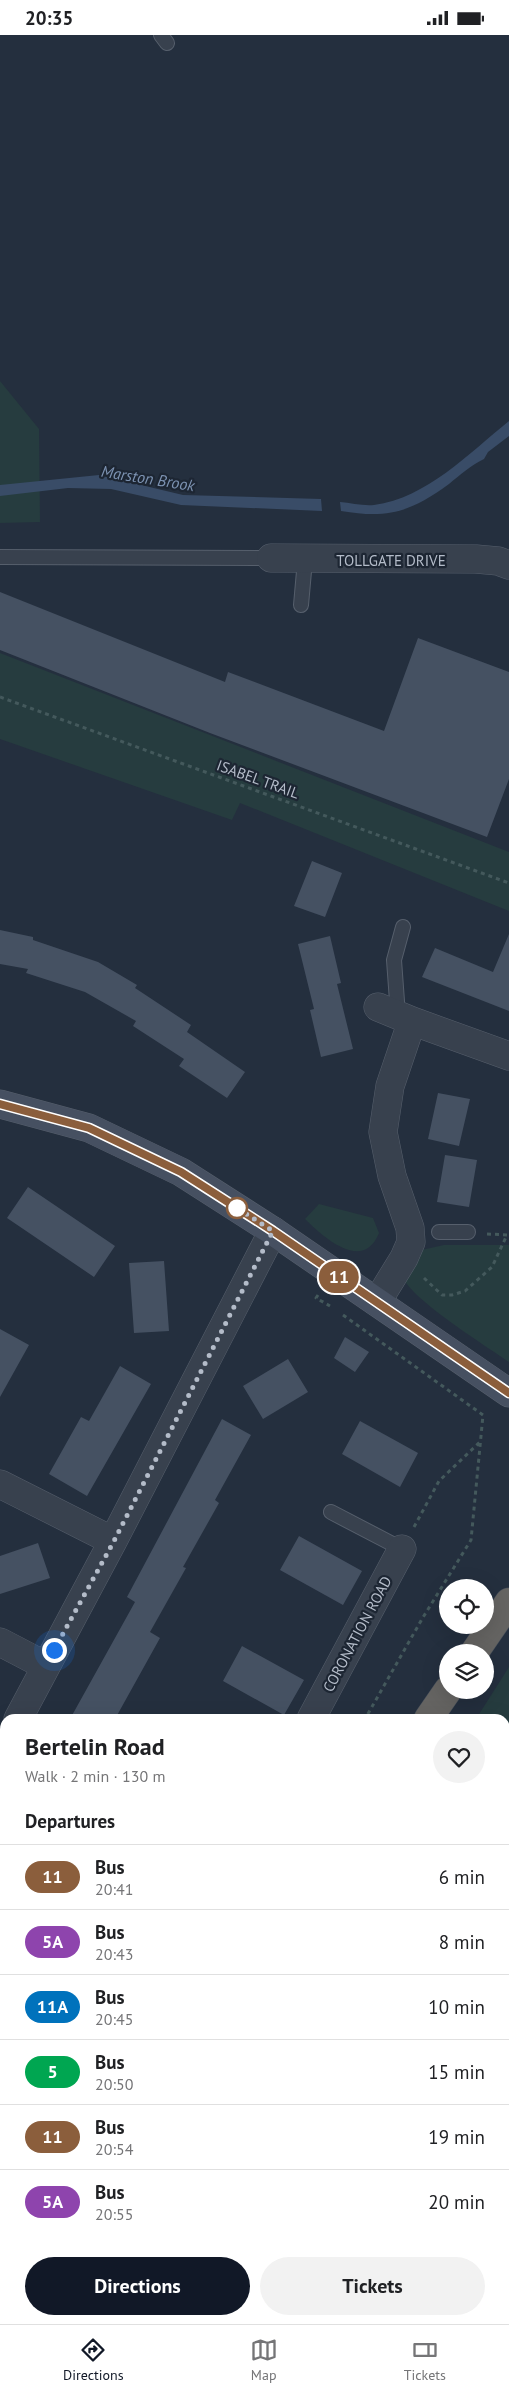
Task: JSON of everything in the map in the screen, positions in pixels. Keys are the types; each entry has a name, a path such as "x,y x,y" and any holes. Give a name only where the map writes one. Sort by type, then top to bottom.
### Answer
{"highway":[{"path":"480,1644 509,1602"},
{"path":"431,1714 442,1699"}],"main road":[{"path":"0,1104 98,1132 181,1172 273,1231 509,1393"}],"street":[{"name":"TOLLGATE DRIVE","path":"271,558 306,560 476,559 498,561 509,565"},
{"path":"377,1302 404,1258 411,1242 410,1228 392,1176 383,1133 390,1087 396,1014 509,1056"},
{"path":"21,1714 114,1541 273,1231"},
{"path":"0,1484 114,1541"},
{"name":"CORONATION ROAD","path":"314,1714 402,1549"},
{"path":"0,1642 46,1666"}],"lane":[{"path":"0,557 271,558"},
{"path":"301,605 306,560"},
{"path":"396,1014 394,960 403,927"},
{"path":"439,1232 468,1232"},
{"path":"331,1512 402,1549"}],"path":[{"name":"ISABEL TRAIL","path":"0,697 509,883"},
{"path":"404,1258 442,1295 452,1295 465,1291 492,1267 507,1235"},
{"path":"340,1313 484,1415 471,1539 422,1619 368,1714"},
{"path":"402,1549 439,1481 482,1440"}],"green space":[{"path":"0,381 39,429 40,522 0,523"},
{"path":"0,653 509,852 509,911 240,803 232,820 0,739"},
{"path":"319,1204 373,1218 379,1233 372,1245 363,1250 353,1251 332,1242 305,1219"},
{"path":"444,1245 509,1245 509,1362 436,1311 410,1288 404,1279 417,1251"},
{"path":"509,1667 509,1714 479,1714 489,1699 494,1699 494,1691"}],"water":[{"path":"509,421 509,436 488,452 484,459 422,501 398,511 386,513 373,514 341,511 340,502 374,505 393,501 429,484 463,460"},
{"path":"99,475 183,495 321,499 322,511 181,505 111,489 68,488 0,496 0,485"}],"building":[{"path":"0,592 225,682 228,672 384,731 418,638 509,672 509,779 487,837 210,733 0,650"},
{"path":"312,861 342,873 325,917 294,906"},
{"path":"0,930 33,937 33,940 98,962 137,985 135,988 191,1025 187,1032 245,1072 227,1098 179,1066 184,1059 133,1026 136,1021 85,992 26,973 28,969 0,964"},
{"path":"509,934 509,1011 422,977 435,948 493,972"},
{"path":"330,936 341,983 337,984 353,1049 321,1057 310,1010 314,1009 298,944"},
{"path":"438,1093 470,1099 459,1146 428,1139"},
{"path":"445,1155 477,1160 469,1207 437,1202"},
{"path":"28,1187 115,1246 94,1277 7,1218"},
{"path":"164,1261 169,1331 134,1333 129,1263"},
{"path":"0,1329 29,1345 0,1397"},
{"path":"345,1337 369,1352 355,1372 334,1358"},
{"path":"288,1359 308,1392 263,1419 243,1386"},
{"path":"120,1366 151,1384 87,1496 49,1474 81,1417 89,1421"},
{"path":"222,1419 251,1435 215,1500 219,1503 183,1567 186,1568 150,1632 160,1638 118,1714 73,1714 135,1602 127,1597"},
{"path":"360,1421 418,1453 400,1487 342,1454"},
{"path":"299,1536 362,1571 343,1605 280,1570"},
{"path":"38,1543 50,1578 0,1594 0,1556"},
{"path":"242,1646 304,1680 285,1714 223,1681"}],"bus line":[{"name":"11","path":"0,1104 89,1128 181,1172 273,1231 509,1393"}],"route":[{"path":"54,1650 114,1541 273,1231 237,1208"}],"water label":[{"name":"Marston Brook","path":"148,478"}]}
